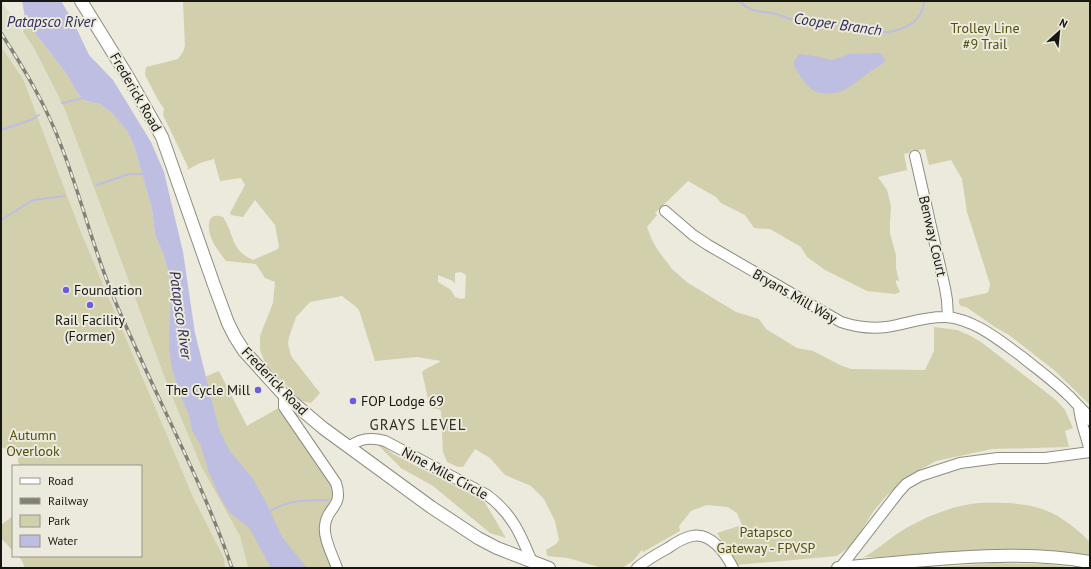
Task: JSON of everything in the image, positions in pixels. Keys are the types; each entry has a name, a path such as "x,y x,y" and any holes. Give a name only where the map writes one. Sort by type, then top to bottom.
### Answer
{"main road":[{"name":"Frederick Road","path":"81,1 128,77 162,137 214,285 235,337 252,360 284,395 323,428 431,507 497,548 549,568"},
{"path":"839,568 992,556 1047,557 1090,562"}],"street":[{"name":"Benway Court","path":"915,156 945,288 948,317"},
{"name":"Bryans Mill Way","path":"665,212 692,235 841,322 865,328 876,328 888,327 924,318 948,317 962,320 974,325 996,338 1060,387 1079,407 1086,412 1090,420"},
{"path":"284,395 284,407 336,483 338,490 338,501 329,515 324,528 337,568"},
{"path":"839,568 898,493 906,484 920,476 960,462 981,459 1045,458 1090,452 1079,414 1079,407"},
{"name":"Nine Mile Circle","path":"349,447 356,442 370,438 385,441 487,495 500,504 516,526 532,562"},
{"path":"637,568 645,561 676,542 694,535 701,536 714,543 730,561 733,568"}],"shaded area":[{"path":"1,1 34,48 64,107 169,389 201,466 240,536 248,568 225,568 224,558 171,453 1,53"}],"green space":[{"path":"183,1 1090,1 1090,405 1054,370 1009,335 959,304 959,299 987,293 990,284 967,212 962,179 951,160 929,165 925,149 904,154 907,170 878,177 887,190 891,206 890,234 896,255 896,268 899,281 896,280 896,283 900,292 895,294 867,291 825,270 807,257 801,247 770,229 754,228 745,215 721,203 716,197 688,181 655,213 657,215 647,227 657,249 672,269 688,283 736,312 759,319 766,329 797,348 813,351 851,369 925,370 934,351 934,327 957,330 969,335 981,342 1056,400 1065,410 1073,428 1065,431 1069,447 992,449 936,461 916,472 887,495 873,512 853,544 837,556 736,565 717,533 742,525 737,513 728,507 707,505 691,511 679,526 680,531 643,552 642,550 634,560 622,568 602,568 568,558 547,556 546,550 556,544 559,540 555,521 544,499 531,486 505,475 490,458 475,449 463,467 458,467 447,462 443,452 441,411 430,408 422,372 441,361 417,357 375,361 359,310 342,296 310,302 296,317 289,337 288,343 291,356 320,393 311,403 301,401 265,363 260,350 260,336 273,303 275,282 265,278 256,264 226,261 213,243 209,231 209,222 213,217 223,217 240,252 253,260 278,249 279,246 275,225 255,200 243,217 231,215 230,213 245,185 241,178 220,181 214,159 200,163 187,170 188,167 163,115 164,109 145,75 146,67 178,59 185,46","holes":["461,272 466,275 465,298 461,299 455,297 451,290 438,282 438,275 453,281 455,284 455,273"]},
{"path":"24,12 35,33 66,73 78,94 86,101 100,104 112,113 127,131 134,146 152,209 155,235 163,253 169,274 178,388 219,371 247,426 280,407 327,473 335,495 327,512 333,568 248,568 240,536 201,466 169,389 64,107 34,48 23,32"},
{"name":"Autumn Overlook","path":"1,47 23,79 80,230 193,497 224,558 225,568 25,568 19,557 142,557 142,465 19,465 17,454 1,447"},
{"path":"377,444 383,446 393,454 484,501 506,538 490,533 433,486 401,468"},
{"path":"979,503 1013,503 1040,508 1052,513 1064,520 1090,542 1090,557 1060,552 1002,549 864,557 894,536 924,519 946,510"},
{"path":"12,517 12,550 1,538 1,525"},
{"path":"992,563 1046,564 1077,568 930,568"}],"water":[{"name":"Patapsco River","path":"22,1 61,1 73,21 89,55 113,80 151,142 164,172 183,252 195,333 219,429 229,450 253,479 267,504 282,537 307,568 271,568 250,529 229,512 219,495 208,470 201,446 192,430 189,415 181,397 172,369 169,347 171,291 169,274 163,253 155,235 152,209 134,146 127,131 112,113 100,104 86,101 78,94 66,73 35,33 24,12"},
{"path":"880,53 886,61 848,88 837,93 822,93 814,91 807,85 793,63 799,54 832,60 850,54"}],"waterway":[{"name":"Cooper Branch","path":"740,1 743,5 750,9 776,14 797,21 808,23 852,23 884,32 891,32 900,29 915,21 921,12 924,1"},
{"path":"62,103 84,98"},
{"path":"1,130 31,120 39,115"},
{"path":"97,185 129,174 144,174"},
{"path":"1,220 33,200 65,196"},
{"path":"270,511 285,504 328,500"}],"railway":[{"path":"1,33 19,61 50,118 69,166 99,260 113,296 205,499 232,568"}],"place":[{"name":"Foundation","path":"66,290"},
{"name":"Rail Facility (Former)","path":"90,305"},
{"name":"The Cycle Mill","path":"258,390"},
{"name":"FOP Lodge 69","path":"353,401"}],"district":[{"name":"GRAYS LEVEL","path":"418,424"}],"park label":[{"name":"Trolley Line #9 Trail","path":"985,36"},
{"name":"Patapsco Gateway - FPVSP","path":"766,540"}]}
